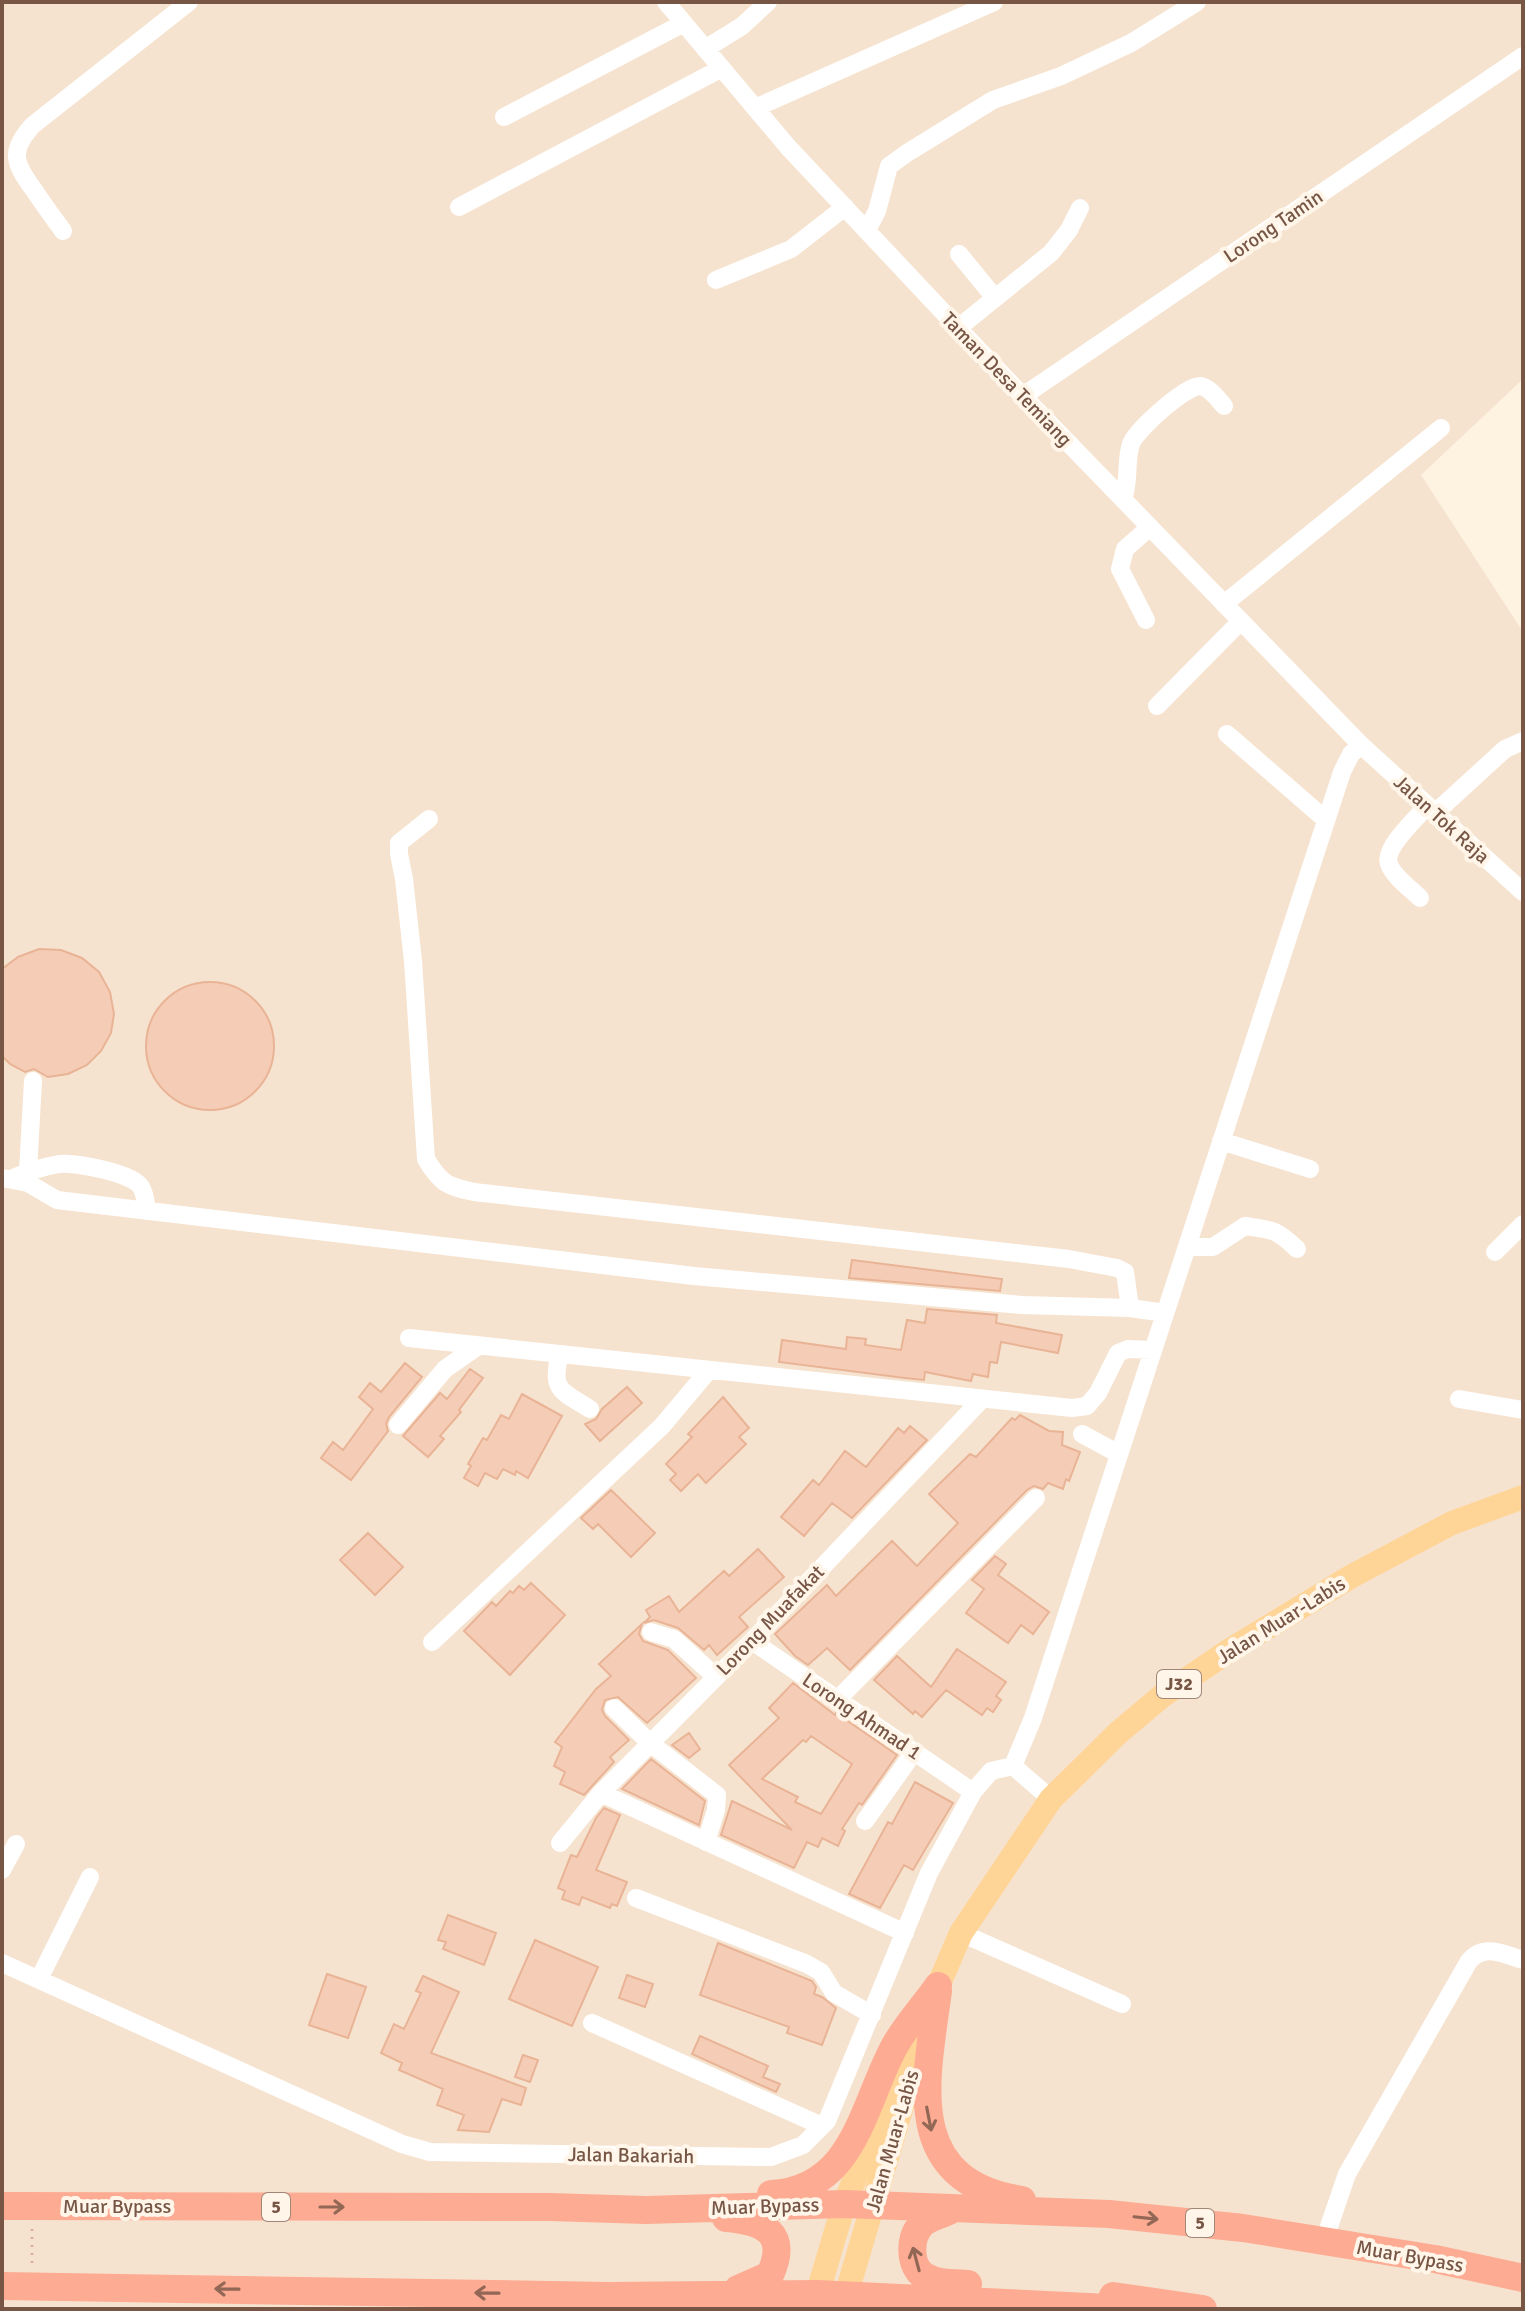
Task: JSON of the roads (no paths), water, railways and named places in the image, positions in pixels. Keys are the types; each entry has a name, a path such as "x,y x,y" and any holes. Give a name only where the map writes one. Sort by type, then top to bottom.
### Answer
{"highway":[{"path":"550,2207 785,2194 815,2183 840,2162 863,2119 895,2045 938,1986"},
{"path":"938,1986 926,2074 927,2118 936,2144 953,2169 984,2190 1016,2199 1109,2214"},
{"name":"Muar Bypass","path":"2,2206 550,2207 646,2210 844,2204 1109,2214 1243,2228 1435,2259 1523,2278"},
{"path":"646,2210 747,2220 768,2228 776,2241 777,2260 770,2275 725,2294"},
{"path":"952,2210 921,2224 912,2240 913,2260 921,2275 939,2282 1074,2290 1203,2309"},
{"path":"2,2286 310,2300 549,2302 609,2296 725,2294 815,2302 1130,2309"},
{"path":"609,2296 692,2309"},
{"path":"955,2309 1092,2307"}],"main road":[{"name":"Jalan Muar-Labis","path":"815,2302 844,2204 961,1933 1051,1799 1118,1733 1162,1696 1230,1650 1352,1576 1452,1523 1523,1497"},
{"name":"Jalan Muar-Labis","path":"845,2302 938,1986"}],"street":[{"path":"63,231 18,168 16,154 21,138 33,125 189,2"},
{"name":"Taman Desa Temiang","path":"666,2 755,108 958,328 1361,745"},
{"path":"705,49 742,26 768,2"},
{"path":"755,108 994,2"},
{"path":"867,230 877,211 889,166 907,153 993,100 1061,76 1131,43 1197,2"},
{"path":"504,117 684,23"},
{"name":"Lorong Tamin","path":"1023,396 1523,56"},
{"path":"459,207 722,68"},
{"path":"716,280 791,249 845,207"},
{"path":"958,328 1051,253 1069,230 1080,208"},
{"path":"959,254 995,298"},
{"path":"1123,499 1131,445 1139,433 1186,389 1205,387 1224,406"},
{"path":"1224,604 1441,428"},
{"path":"1146,620 1120,569 1125,549 1150,527"},
{"path":"1157,706 1241,621"},
{"path":"1227,734 1326,820"},
{"path":"1420,898 1388,864 1393,845 1431,809 1505,749 1523,741"},
{"path":"1051,1799 1013,1766 1033,1718 1342,772 1351,754 1361,745"},
{"name":"Jalan Tok Raja","path":"1361,745 1523,892"},
{"path":"429,819 399,843 399,854 413,961 426,1159 437,1178 449,1186 504,1196 1069,1259 1117,1268 1125,1272 1130,1308"},
{"path":"14,1176 33,1081"},
{"path":"1221,1141 1310,1169"},
{"path":"14,1176 62,1164 111,1172 136,1181 143,1188 147,1211"},
{"path":"14,1176 57,1200 147,1211 694,1276 1022,1305 1130,1308 1165,1313"},
{"path":"1495,1252 1523,1224"},
{"path":"1187,1247 1213,1247 1245,1226 1276,1231 1285,1235 1297,1249"},
{"path":"409,1338 1072,1408 1087,1406 1098,1393 1118,1353 1128,1349 1153,1350"},
{"path":"398,1425 445,1369 478,1346"},
{"path":"560,1354 555,1373 557,1384 563,1392 590,1409"},
{"path":"432,1642 662,1426 709,1370"},
{"name":"Lorong Muafakat","path":"560,1843 601,1793 752,1641 982,1399"},
{"path":"1459,1399 1523,1410"},
{"path":"1082,1434 1119,1454"},
{"path":"838,1699 1036,1498"},
{"path":"651,1632 674,1639 716,1677"},
{"name":"Lorong Ahmad 1","path":"752,1641 973,1792"},
{"path":"614,1708 650,1743 717,1795 716,1810 706,1842"},
{"path":"865,1821 914,1752"},
{"name":"Jalan Bakariah","path":"2,1963 402,2144 430,2152 771,2157 803,2145 827,2121 929,1873 973,1792 991,1771 1013,1766"},
{"path":"601,1793 905,1933"},
{"path":"2,1870 16,1844"},
{"path":"39,1979 90,1877"},
{"path":"636,1898 807,1964 821,1972 834,1993 872,2015"},
{"path":"961,1933 1122,2004"},
{"path":"1324,2241 1347,2174 1469,1961 1482,1951 1495,1951 1523,1960"},
{"path":"592,2023 822,2126"}]}
